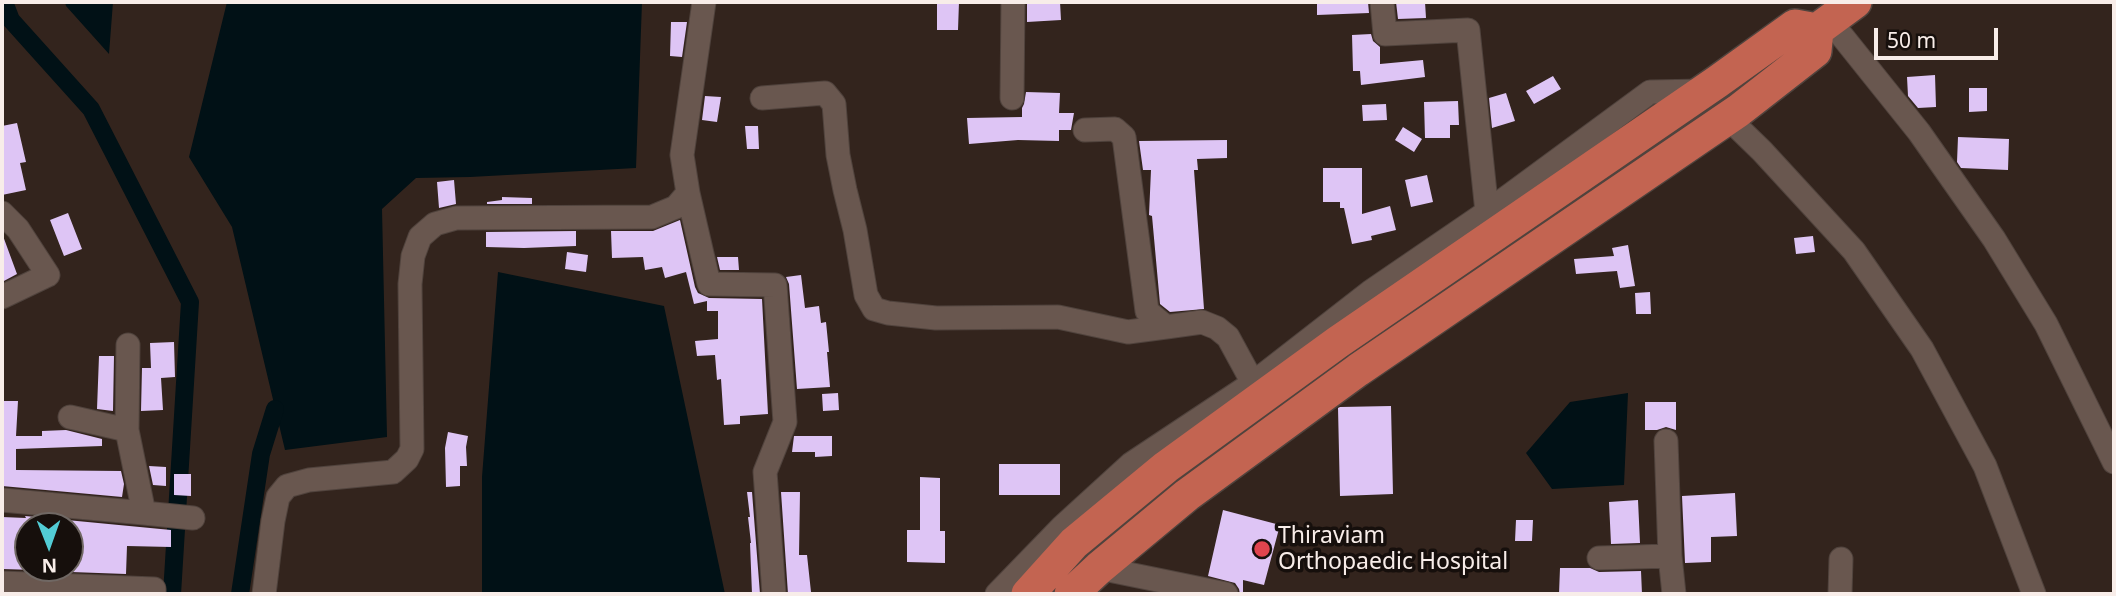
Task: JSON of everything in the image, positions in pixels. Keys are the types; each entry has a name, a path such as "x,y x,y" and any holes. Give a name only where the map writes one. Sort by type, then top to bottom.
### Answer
{"highway":[{"path":"1028,594 1074,543 1166,467 1338,342 1795,26 1834,18"},
{"path":"1071,594 1187,495 1358,370 1728,118 1815,51 1834,18"}],"street":[{"path":"704,2 682,155 709,284 775,285 785,422 765,472 774,594"},
{"path":"1012,98 1013,2"},
{"path":"1382,2 1385,34 1468,30 1487,212"},
{"path":"1834,18 1994,239 2046,324 2114,462"},
{"path":"998,594 1062,527 1131,464 1254,383 1370,292 1487,212 1650,92 1703,91"},
{"path":"762,98 825,93 834,104 838,155 866,295 874,309 936,318 1058,317 1128,332 1202,322 1217,328 1228,337 1254,383"},
{"path":"1728,118 1854,251 1922,349 1985,466 2035,594"},
{"path":"1085,130 1115,129 1124,137 1147,311 1166,327"},
{"path":"264,594 278,496 287,486 309,480 393,472 407,459 412,449 410,284 413,256 420,237 435,223 456,218 652,217 676,207 688,193"},
{"path":"2,214 18,229 48,275 2,298"},
{"path":"128,345 127,430 144,513"},
{"path":"70,416 127,430"},
{"path":"1665,441 1674,594"},
{"path":"2,500 193,518"},
{"path":"1599,558 1670,556"},
{"path":"1840,594 1841,559"},
{"path":"1099,568 1227,594"},
{"path":"2,583 155,589 154,594"}],"shaded area":[{"path":"65,2 113,2 109,54 66,6"},
{"path":"227,2 642,2 636,168 416,178 382,209 387,437 285,450 232,227 189,157"},
{"path":"498,272 664,306 725,594 482,594 482,477"},
{"path":"1628,393 1624,485 1552,489 1526,453 1570,402"}],"building":[{"path":"937,2 959,2 958,30 937,30"},
{"path":"1027,2 1060,2 1061,20 1027,22"},
{"path":"1317,2 1368,2 1369,13 1317,15"},
{"path":"1396,2 1425,2 1426,18 1398,19"},
{"path":"671,22 687,22 682,57 670,56"},
{"path":"1371,34 1373,41 1380,47 1380,64 1423,60 1425,77 1361,85 1360,71 1353,71 1352,35"},
{"path":"1935,75 1936,107 1918,108 1908,96 1907,77"},
{"path":"1553,76 1561,89 1534,104 1526,91"},
{"path":"1969,88 1987,88 1987,111 1969,112"},
{"path":"1026,92 1060,93 1059,113 1074,113 1071,130 1059,130 1059,141 1018,140 969,144 967,118 1022,117"},
{"path":"1506,93 1515,121 1492,128 1489,98"},
{"path":"705,96 721,97 717,122 702,120"},
{"path":"1458,101 1459,125 1450,125 1450,138 1425,138 1424,102"},
{"path":"1386,104 1387,120 1363,121 1362,105"},
{"path":"17,123 26,162 20,163 26,190 2,195 2,126"},
{"path":"745,126 758,126 759,149 747,149"},
{"path":"1403,127 1422,139 1414,152 1395,140"},
{"path":"1958,137 2009,139 2008,170 1961,168 1957,162"},
{"path":"1227,140 1227,158 1197,159 1198,170 1194,170 1204,309 1170,312 1160,304 1152,216 1149,215 1151,170 1143,170 1139,141"},
{"path":"1323,168 1362,168 1362,214 1390,206 1396,230 1371,236 1372,240 1352,244 1344,208 1340,208 1340,202 1323,202"},
{"path":"1427,175 1433,202 1411,207 1405,180"},
{"path":"454,180 456,204 439,208 437,182"},
{"path":"502,197 532,198 532,204 487,204 502,200"},
{"path":"68,213 82,249 64,256 50,220"},
{"path":"680,220 698,293 709,298 762,299 768,414 740,416 740,424 724,425 721,379 717,380 715,355 697,356 695,341 718,339 718,311 707,311 707,301 694,304 686,272 665,278 662,267 645,270 643,257 612,258 611,231 653,231"},
{"path":"576,231 576,246 486,247 486,232"},
{"path":"1813,236 1815,252 1796,254 1794,238"},
{"path":"2,237 17,274 2,282"},
{"path":"1628,245 1635,286 1620,288 1617,271 1576,274 1574,259 1614,256 1612,248"},
{"path":"567,252 588,255 586,272 565,269"},
{"path":"717,257 738,257 739,270 720,270"},
{"path":"801,275 805,308 819,306 821,323 826,322 830,387 797,389 789,284 786,277"},
{"path":"1650,292 1651,314 1636,314 1635,293"},
{"path":"174,342 175,377 161,378 163,410 141,411 142,368 151,368 150,343"},
{"path":"99,356 114,356 113,411 97,409"},
{"path":"838,393 839,410 823,411 822,394"},
{"path":"2,401 18,401 16,436 42,436 42,431 66,430 102,439 102,446 16,449 16,470 121,471 124,484 122,497 2,486"},
{"path":"1645,402 1676,402 1676,430 1666,427 1645,430"},
{"path":"1391,406 1393,494 1340,496 1338,408"},
{"path":"448,432 468,436 467,466 460,466 460,486 446,487 445,448"},
{"path":"794,436 832,436 832,456 815,457 815,452 792,452"},
{"path":"999,464 1060,464 1060,495 999,495"},
{"path":"149,466 166,467 166,486 153,485"},
{"path":"174,474 191,474 191,496 174,495"},
{"path":"920,477 940,478 940,531 945,531 945,563 907,562 907,530 920,530"},
{"path":"747,492 752,492 760,594 752,594"},
{"path":"781,492 800,492 799,555 807,555 811,592 788,594"},
{"path":"1735,493 1737,536 1711,537 1711,562 1685,563 1682,496"},
{"path":"1638,500 1640,543 1611,544 1609,502"},
{"path":"1223,510 1280,525 1264,585 1243,580 1243,594 1240,594 1235,583 1208,576"},
{"path":"2,517 14,518 14,569 2,569"},
{"path":"1516,520 1533,520 1532,541 1515,541"},
{"path":"84,522 171,530 171,547 127,546 126,574 84,572"},
{"path":"1560,568 1590,568 1599,572 1641,571 1642,594 1559,594"}],"waterway":[{"path":"4,2 11,20 91,109 190,302 172,594"},
{"path":"240,594 261,454 275,409"}],"place":[{"name":"Thiraviam Orthopaedic Hospital","path":"1262,549"}]}
